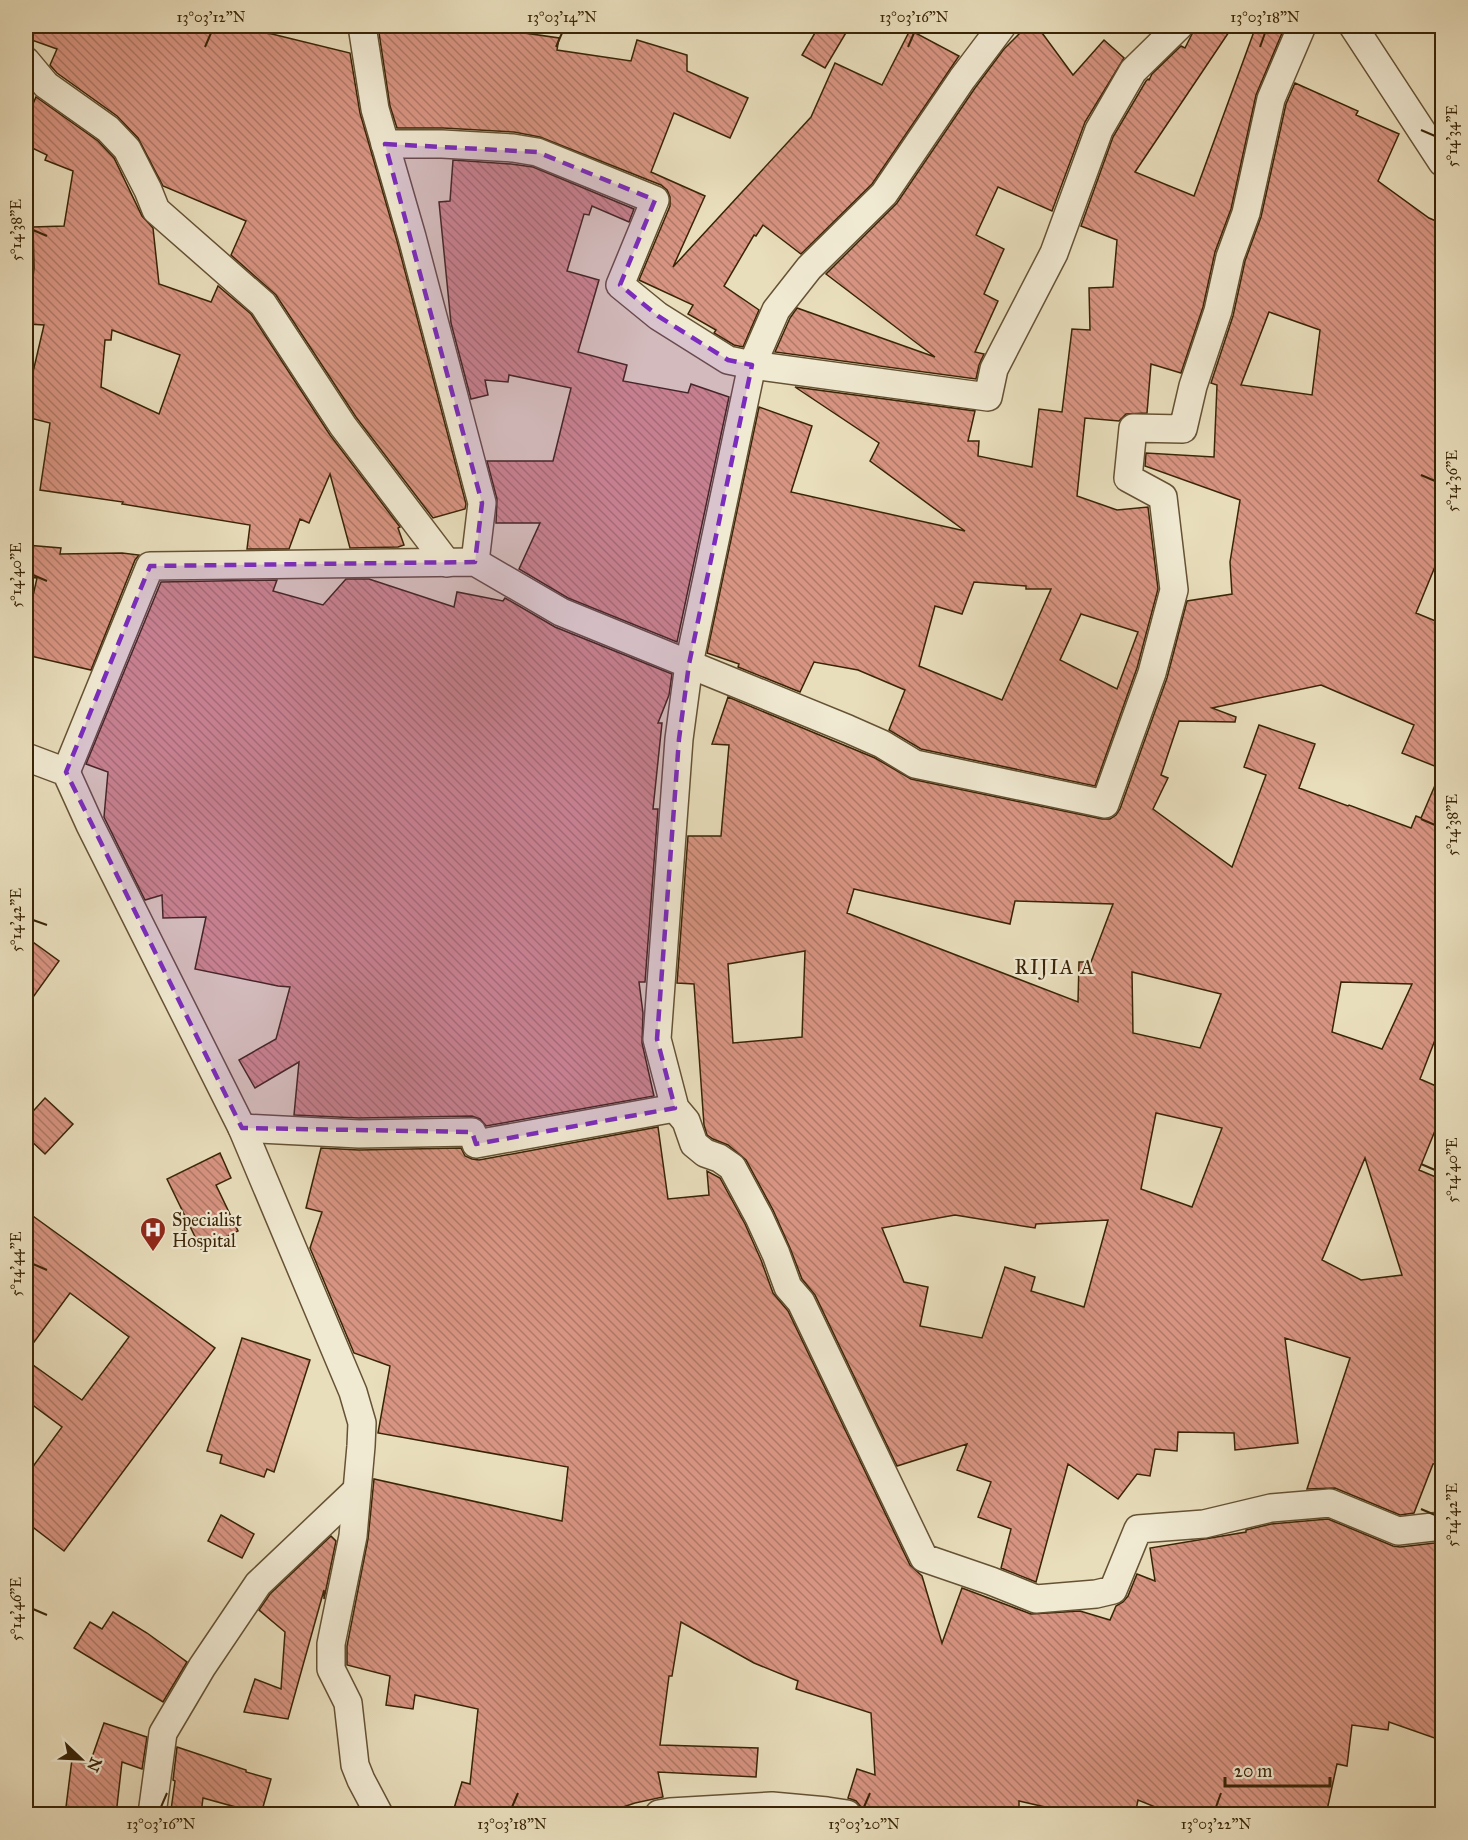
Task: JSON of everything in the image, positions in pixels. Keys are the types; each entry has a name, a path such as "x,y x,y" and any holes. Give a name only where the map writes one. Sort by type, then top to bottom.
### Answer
{"street":[{"path":"362,26 375,109 412,237 482,503 475,562"},
{"path":"1002,26 962,79 884,194 809,268 776,310 752,365 689,664 679,740 657,1039 675,1108 686,1122 694,1144 705,1153 719,1158 732,1167 776,1254 788,1287 801,1302 924,1558 1036,1599 1096,1594 1113,1590 1138,1529 1204,1524 1271,1508 1330,1503 1398,1531 1443,1526"},
{"path":"385,144 513,148 537,152 655,200 620,285 658,316 728,360 988,397 994,369 1054,254 1099,130 1133,71 1179,26"},
{"path":"66,772 150,566 475,562 561,612 882,744 915,764 1105,804 1152,673 1174,590 1163,497 1128,478 1133,428 1184,429 1193,386 1218,311 1230,258 1246,213 1271,99 1302,26"},
{"path":"1353,26 1443,162"},
{"path":"26,61 46,85 108,129 127,148 156,210 263,304 343,426 447,563"},
{"path":"26,757 66,772 90,825 242,1128 353,1392 362,1423 353,1536 331,1644 331,1669 348,1703 356,1765 361,1780 380,1815"},
{"path":"242,1128 359,1134 471,1132 476,1144 675,1108"},
{"path":"152,1815 163,1733 202,1667 258,1584 356,1491"},
{"path":"660,1815 670,1812 772,1806 847,1815"}],"highlighted area":[{"path":"385,144 537,152 655,200 620,285 658,316 728,360 752,365 689,664 679,739 657,1039 675,1108 476,1144 472,1132 242,1128 66,772 150,566 475,562 482,503"}],"building":[{"path":"26,26 219,26 272,34 350,53 360,113 397,241 466,504 465,509 433,518 356,417 276,295 231,255 246,221 163,186 138,138 117,116 57,73 50,65 57,49 26,38"},
{"path":"378,26 476,26 559,38 557,50 631,61 637,40 687,55 687,71 748,98 730,138 674,113 651,172 705,196 673,267 811,117 835,63 882,85 910,30 959,56 872,184 801,254 763,225 756,236 754,235 724,286 759,310 743,347 734,345 714,333 716,330 688,314 693,305 639,280 670,206 667,190 661,185 540,137 514,132 397,128 390,106"},
{"path":"819,26 850,26 825,68 802,55"},
{"path":"1027,26 1037,26 1073,75 1104,40 1124,58 1085,122 1052,211 998,187 976,235 1004,249 984,294 998,301 975,352 984,354 976,379 775,352 797,308 935,357 826,274 897,203 975,88 1004,49"},
{"path":"1196,26 1233,26 1135,172 1194,196 1256,26 1285,26 1256,95 1231,209 1215,252 1203,307 1181,373 1151,364 1147,413 1126,414 1119,421 1085,418 1077,496 1117,510 1148,507 1158,589 1137,668 1095,786 921,749 889,730 905,690 858,670 814,662 800,692 738,667 739,664 707,653 759,407 812,426 791,492 965,531 870,461 879,443 795,387 975,411 968,441 979,441 978,456 1032,467 1039,409 1062,412 1072,329 1090,330 1089,288 1113,287 1117,240 1081,226 1113,137 1146,81 1181,46 1185,48","holes":["974,582 1026,586 1026,589 1051,589 1002,700 919,666 935,606 962,614","1081,614 1138,632 1117,689 1060,660"]},
{"path":"1295,83 1358,111 1356,115 1399,134 1378,181 1429,218 1443,224 1443,547 1416,613 1443,624 1443,1019 1420,1079 1443,1089 1443,1111 1419,1170 1443,1180 1443,1463 1433,1464 1414,1513 1400,1515 1335,1488 1307,1489 1350,1358 1285,1338 1298,1443 1235,1450 1234,1433 1178,1432 1177,1451 1155,1449 1150,1476 1137,1474 1118,1499 1068,1464 1036,1582 1001,1568 1011,1529 978,1517 991,1482 957,1470 967,1444 897,1466 815,1295 802,1279 773,1210 746,1160 728,1145 707,1135 704,1125 694,984 677,983 688,836 721,836 729,745 712,744 728,697 875,758 911,779 1102,819 1110,819 1116,815 1167,678 1187,601 1232,594 1230,562 1240,500 1145,466 1146,453 1214,457 1217,385 1211,383 1233,316 1245,261 1261,217 1286,104","holes":["1269,312 1320,330 1312,395 1241,385","1321,685 1414,725 1402,753 1442,769 1421,818 1416,816 1411,828 1299,788 1315,744 1259,725 1244,767 1266,775 1232,867 1153,809 1168,778 1161,775 1179,721 1235,722 1236,717 1212,708","854,889 1010,924 1015,901 1113,904 1091,962 1079,962 1078,1002 847,913","805,951 802,1037 733,1043 728,964","1132,972 1221,994 1200,1048 1133,1033","1341,982 1412,984 1382,1049 1332,1032","1156,1113 1222,1128 1192,1207 1141,1189","1365,1158 1402,1275 1361,1280 1322,1260","955,1215 1035,1228 1036,1224 1108,1220 1084,1307 1031,1291 1035,1277 1005,1267 982,1338 920,1326 928,1287 904,1282 882,1228"]},
{"path":"36,97 98,141 114,158 142,216 153,228 159,284 211,302 218,286 251,314 330,435 400,527 398,528 404,545 350,548 330,474 309,523 300,519 289,549 247,549 250,525 122,504 123,502 40,490 50,423 26,417 26,402 44,325 28,324 34,268 33,227 64,226 73,171 45,160 47,155 26,145 26,120","holes":["112,330 180,355 159,414 101,387 105,340 111,340"]},
{"path":"453,160 533,167 634,209 629,222 592,206 589,215 584,214 567,271 599,280 578,352 627,365 623,381 688,393 691,384 729,397 677,642 568,598 519,569 540,523 496,523 497,499 487,461 553,461 571,388 509,375 508,382 485,380 488,395 471,399 451,323 439,202 450,201"},
{"path":"26,545 61,548 60,554 139,555 91,670 26,655 26,627 37,578 26,577"},
{"path":"346,579 369,579 454,607 457,592 503,601 505,598 555,627 672,674 669,695 658,723 662,723 653,809 658,809 645,982 639,982 643,1013 642,1043 654,1096 486,1126 480,1119 472,1116 359,1118 294,1115 299,1062 255,1088 239,1060 276,1039 290,987 195,969 206,917 163,918 162,895 145,900 104,817 108,772 86,764 161,582 277,580 273,591 323,605"},
{"path":"26,937 59,961 26,1007"},
{"path":"45,1098 73,1124 45,1154 26,1136 26,1119"},
{"path":"658,1127 668,1199 709,1195 707,1171 720,1178 745,1224 773,1293 788,1311 910,1565 922,1576 942,1643 962,1588 1031,1614 1080,1611 1110,1620 1116,1606 1128,1596 1137,1574 1155,1581 1150,1548 1246,1532 1246,1530 1271,1524 1328,1519 1393,1546 1443,1542 1443,1741 1389,1722 1388,1730 1352,1725 1347,1766 1337,1764 1326,1815 1175,1815 1138,1800 1135,1815 1080,1815 1019,1801 1019,1810 1004,1810 1004,1815 884,1815 861,1807 856,1801 848,1798 857,1769 875,1775 871,1713 796,1689 798,1681 754,1663 681,1622 672,1676 669,1676 660,1745 758,1748 756,1777 658,1772 663,1797 635,1803 599,1815 452,1815 462,1782 470,1784 478,1709 415,1695 413,1709 386,1705 390,1676 347,1665 347,1646 368,1539 374,1479 562,1521 568,1467 378,1433 390,1366 354,1353 310,1248 322,1212 306,1208 321,1148 359,1150 461,1148 465,1156 479,1160"},
{"path":"220,1153 231,1178 216,1185 238,1231 201,1249 167,1179"},
{"path":"26,1211 215,1348 64,1551 26,1522 26,1476 62,1427 26,1400 26,1360 82,1400 129,1337 70,1293 26,1353"},
{"path":"242,1338 310,1360 274,1472 267,1469 264,1477 220,1463 222,1455 207,1451"},
{"path":"221,1515 254,1534 242,1558 208,1541"},
{"path":"331,1536 336,1541 324,1599 324,1590 288,1719 244,1712 255,1679 281,1689 285,1632 259,1610 270,1594"},
{"path":"113,1612 187,1662 163,1702 74,1648 90,1622 102,1629"},
{"path":"104,1723 147,1737 142,1769 122,1762 116,1815 65,1815 73,1751 90,1763"},
{"path":"177,1747 271,1779 261,1814 203,1798 201,1814 171,1810"}],"place":[{"name":"Specialist Hospital","path":"153,1253"}],"district":[{"name":"RIJIA A","path":"1055,967"}]}
